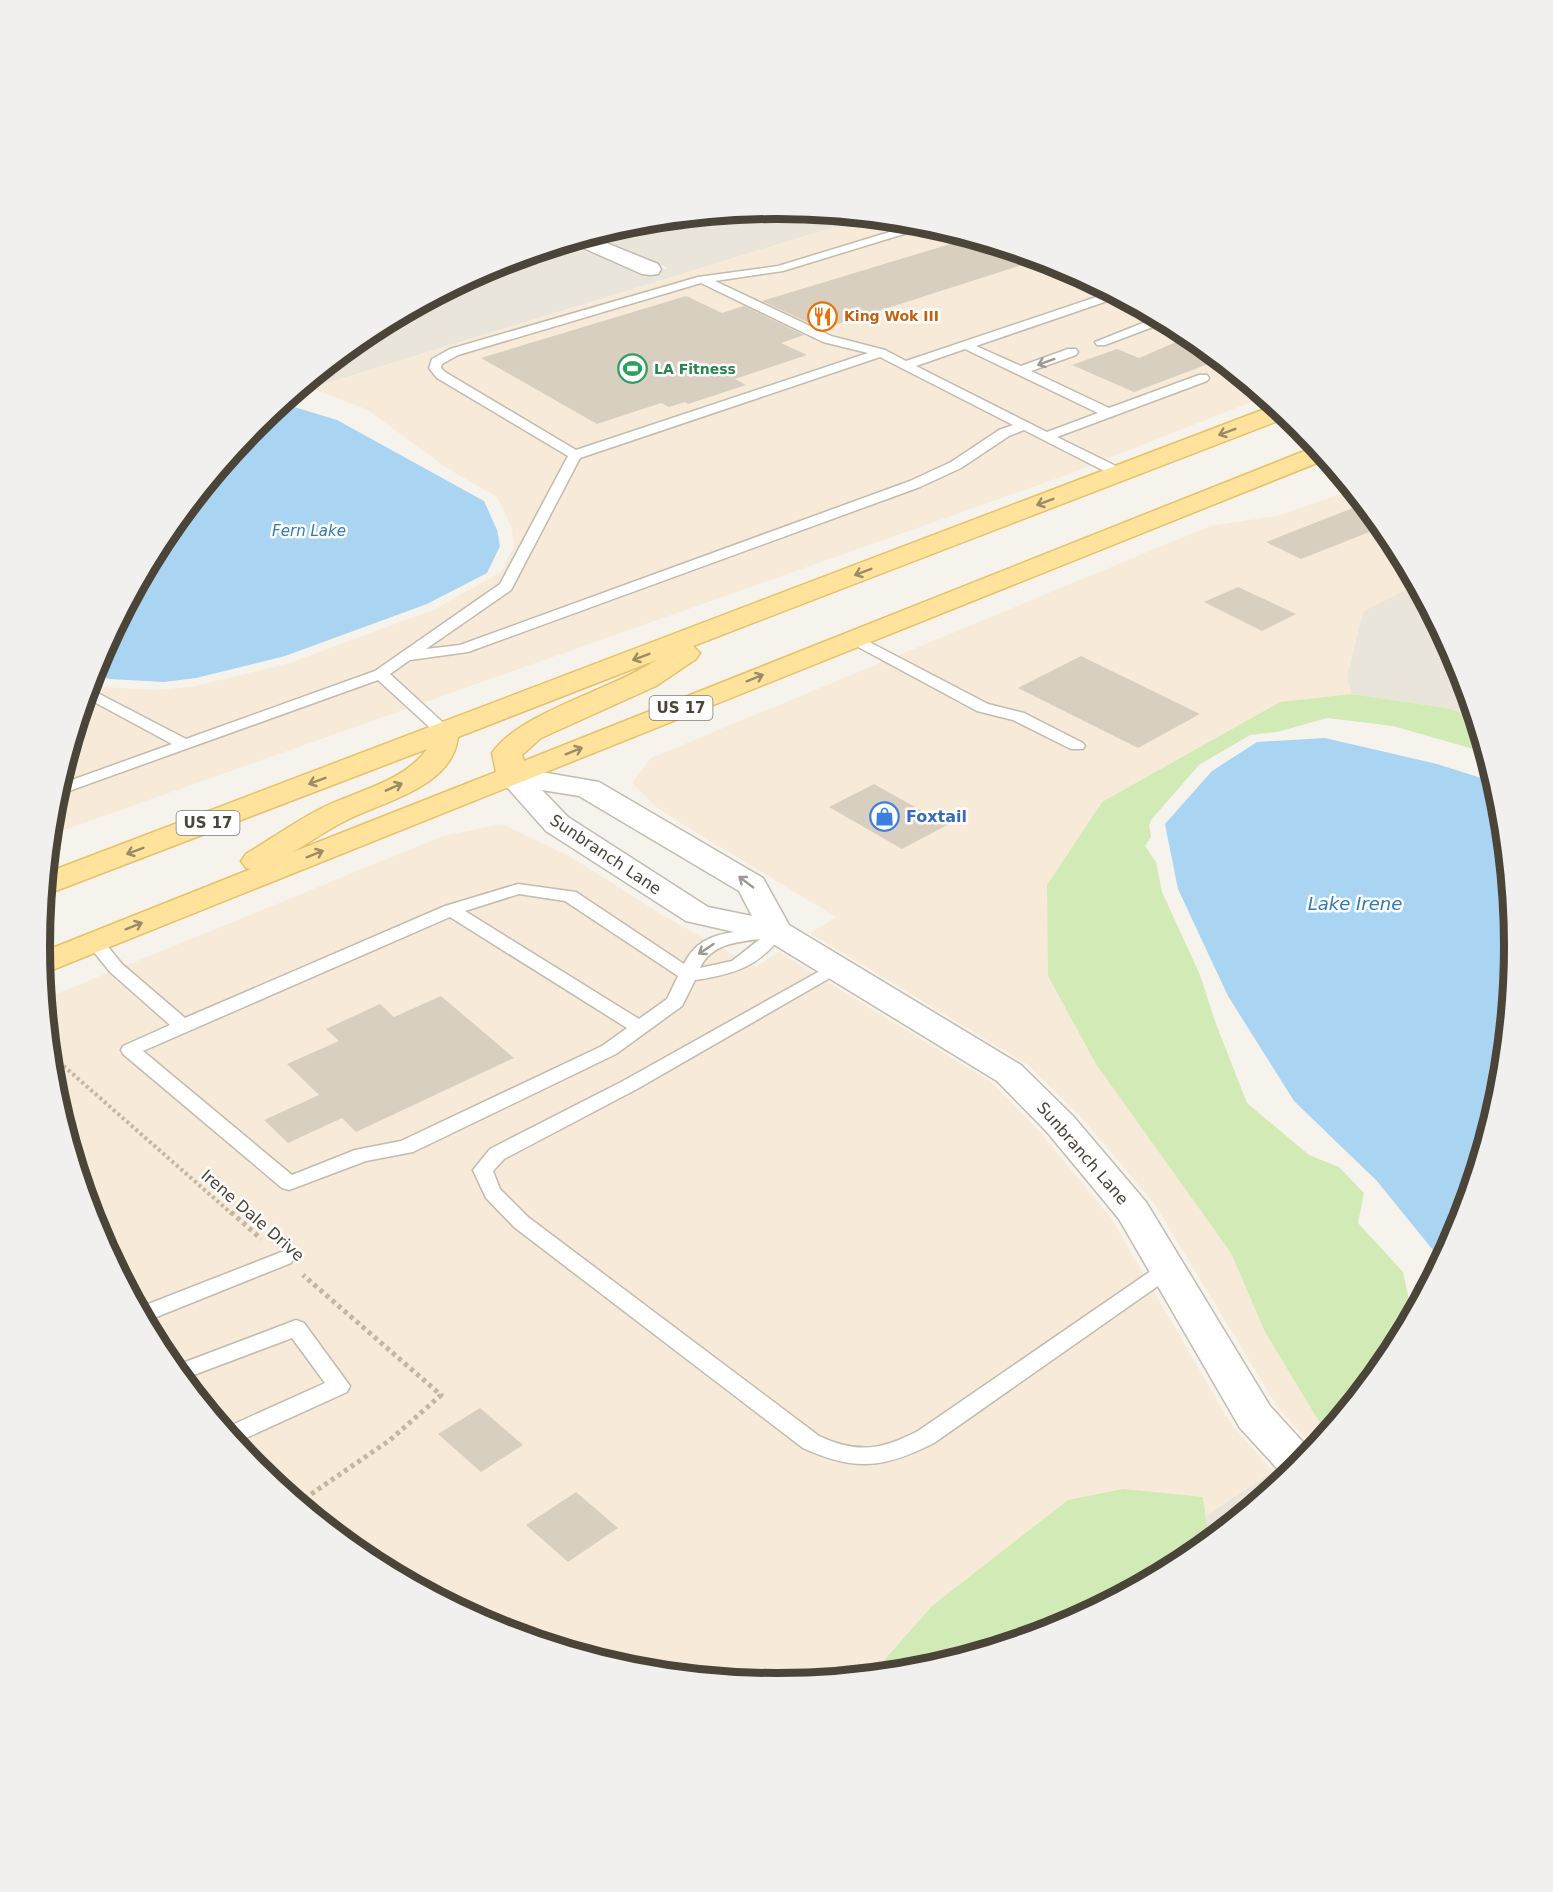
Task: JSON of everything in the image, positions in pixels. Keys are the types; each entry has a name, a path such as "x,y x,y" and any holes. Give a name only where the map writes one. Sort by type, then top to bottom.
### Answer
{"main road":[{"name":"US 17","path":"53,882 1272,414"},
{"name":"US 17","path":"50,960 854,639 1315,458"},
{"path":"512,776 507,753 531,732 646,680 732,622"},
{"path":"178,909 332,815 416,777 429,766 442,748 444,732"}],"street":[{"path":"590,244 650,268"},
{"path":"512,776 588,788 609,800 752,885 776,931"},
{"name":"Sunbranch Lane","path":"512,776 557,824 697,914 776,931 1009,1073 1060,1124 1133,1211 1255,1416 1292,1458"}],"lane":[{"path":"575,455 441,375 435,368 436,362 454,352 702,279 779,269 904,231"},
{"path":"702,279 827,339 880,353 906,365 1119,473"},
{"path":"906,365 1106,298"},
{"path":"1101,342 1152,324"},
{"path":"965,345 1109,413"},
{"path":"1020,371 1072,352"},
{"path":"67,787 380,674 506,588 565,470 575,455 880,353"},
{"path":"1047,436 1203,378"},
{"path":"406,656 463,649 915,484 956,465 1004,433 1025,425"},
{"path":"854,639 982,708 1018,716 1077,746"},
{"path":"380,674 444,732"},
{"path":"94,696 184,744"},
{"path":"776,931 724,938 698,953 689,975 675,1002 609,1050 406,1147 362,1155 289,1183 130,1050 451,910 518,889 570,896 689,975 729,970 756,955 776,931"},
{"path":"451,910 640,1028"},
{"path":"95,942 116,968 183,1026"},
{"path":"836,968 630,1085 497,1154 483,1170 486,1185 497,1200 521,1222 811,1442 833,1454 865,1458 899,1451 926,1437 1168,1269"},
{"path":"149,1312 284,1258"},
{"path":"186,1370 296,1328 339,1386 237,1433"}],"path":[{"name":"Irene Dale Drive","path":"59,1062 441,1395 390,1440 304,1499"}],"shaded area":[{"path":"776,219 847,223 311,388 334,369 413,316 498,274 543,258 577,247 647,276 668,268 601,241 682,225 729,221"},
{"path":"847,223 918,233 965,244 1055,274 1140,316 1219,369 1257,400 1061,477 59,832 74,758 98,686 158,690 195,686 290,663 435,609 501,572 514,546 512,528 497,497 445,467 368,410 311,388"},
{"path":"1344,493 1381,542 1409,588 1363,611 1347,676 1351,694 1280,702 1102,802 1047,885 1048,976 1097,1064 1231,1253 1265,1332 1322,1426 1308,1441 1278,1408 1154,1203 1080,1116 1028,1065 810,933 836,917 682,824 655,806 632,783 651,758 1210,526 1277,516"},
{"path":"1409,588 1429,624 1466,714 1447,708 1351,694 1347,676 1363,611"},
{"path":"502,824 573,858 659,913 755,967 779,952 991,1082 1040,1132 1111,1218 1231,1424 1273,1471 1206,1516 1203,1497 932,1606 879,1666 824,1671 776,1673 682,1667 588,1648 498,1618 455,1598 413,1576 334,1523 262,1460 200,1389 172,1350 124,1268 88,1180 74,1134 63,1088 51,996 443,836"},
{"path":"1273,1471 1276,1474 1207,1531 1206,1516"}],"green space":[{"path":"1351,694 1447,708 1466,714 1477,750 1393,726 1327,718 1277,732 1250,735 1199,765 1151,820 1149,826 1151,837 1145,846 1156,862 1162,892 1200,975 1216,1024 1247,1103 1309,1155 1339,1167 1364,1193 1358,1223 1403,1272 1410,1303 1381,1350 1322,1426 1265,1332 1231,1253 1096,1064 1048,976 1047,885 1102,802 1280,702"},
{"path":"1123,1489 1203,1497 1208,1531 1140,1576 1055,1618 965,1648 879,1666 932,1606 1068,1500"}],"water":[{"name":"Fern Lake","path":"290,406 337,420 484,501 497,530 500,546 487,573 427,604 285,656 196,678 164,682 102,677 124,624 172,542 230,467"},
{"name":"Lake Irene","path":"1325,738 1437,764 1484,779 1490,804 1502,898 1504,946 1502,994 1490,1088 1479,1134 1465,1180 1435,1253 1377,1181 1294,1101 1228,996 1178,889 1165,824 1212,771 1257,742"}],"building":[{"path":"957,242 1026,264 822,329 762,301"},
{"name":"LA Fitness","path":"686,296 722,313 744,306 804,335 781,343 807,355 735,379 746,385 688,404 685,402 669,407 661,403 597,424 481,358"},
{"path":"1178,341 1211,363 1134,392 1072,365 1117,349 1139,358"},
{"path":"1356,507 1373,531 1301,559 1266,542"},
{"path":"1238,587 1296,614 1262,631 1204,602"},
{"path":"1081,656 1200,714 1138,748 1018,688"},
{"path":"874,784 947,825 902,849 829,807"},
{"path":"441,996 514,1058 356,1132 342,1118 288,1143 264,1120 319,1095 287,1064 339,1041 326,1029 380,1004 394,1017"},
{"path":"480,1408 523,1445 481,1472 438,1434"},
{"path":"576,1492 618,1528 568,1562 526,1525"}],"place":[{"name":"King Wok III","path":"823,316"},
{"name":"LA Fitness","path":"633,369"},
{"name":"Foxtail","path":"885,816"}]}
